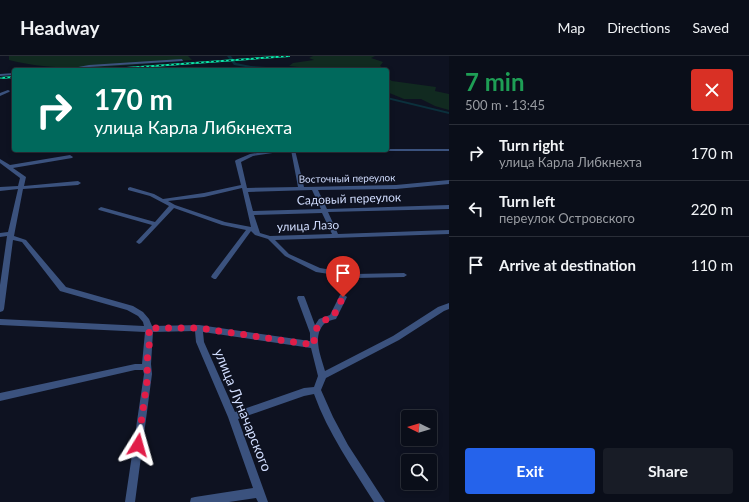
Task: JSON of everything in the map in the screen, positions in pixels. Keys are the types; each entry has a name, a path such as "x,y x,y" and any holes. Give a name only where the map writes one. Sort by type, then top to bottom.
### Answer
{"street":[{"path":"126,63 173,56"},
{"path":"76,68 126,63 182,60"},
{"path":"0,75 12,74"},
{"path":"0,95 8,92"},
{"path":"389,150 449,150"},
{"path":"214,277 252,230 245,188 238,161 252,155 272,152"},
{"path":"293,152 302,188"},
{"path":"9,167 70,157"},
{"path":"0,161 23,177 11,236 0,309"},
{"name":"Восточный переулок","path":"164,200 245,188 396,187 449,182"},
{"path":"0,189 78,183"},
{"path":"314,188 336,236"},
{"name":"улица Лазо","path":"130,189 164,200 173,206 224,224 252,230 257,234 270,238 449,232"},
{"path":"139,242 173,206"},
{"name":"Садовый переулок","path":"250,214 449,207"},
{"path":"101,209 156,224"},
{"path":"0,235 11,236 24,241 63,289 130,308 139,312 146,319 150,335 146,367 148,374 130,502"},
{"path":"270,238 287,255 318,270 355,276 404,275"},
{"path":"314,333 322,320 333,317 343,297"},
{"path":"301,298 314,333 314,345 322,376 317,390 322,408 380,502"},
{"path":"322,376 396,338 441,309 449,306"},
{"path":"0,322 148,328 199,328 314,345"},
{"name":"улица Луначарского","path":"199,328 200,342 233,417 262,497"},
{"path":"0,397 135,367 146,367"},
{"path":"233,417 304,392 317,390"},
{"path":"195,502 262,497"}],"green space":[{"path":"9,56 188,56 192,60 77,68 31,64 9,60"},
{"path":"313,56 375,56 371,58 383,62 380,66 384,68 313,68 289,66 293,63 314,60 309,58"},
{"path":"389,79 392,81 436,87 435,91 449,94 449,110 435,106 421,99 404,99 389,93"}],"waterway":[{"path":"229,56 235,64 267,68"},
{"path":"389,98 449,113"}],"railway":[{"path":"126,68 289,56"},
{"path":"0,78 12,77"}],"route":[{"path":"138,445 148,374 146,367 150,335 148,328 199,328 314,345 314,333 322,320 333,317 337,312 343,297"}]}
